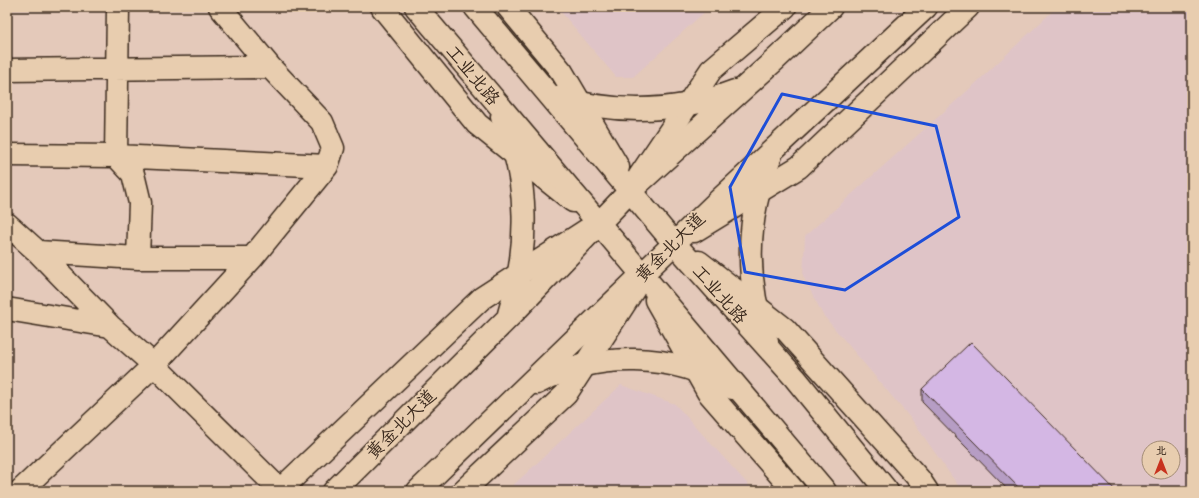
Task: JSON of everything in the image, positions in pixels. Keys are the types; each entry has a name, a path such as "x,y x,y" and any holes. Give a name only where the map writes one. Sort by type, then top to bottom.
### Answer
{"street":[{"path":"118,7 119,69 116,156 133,174 140,203 138,258"},
{"path":"20,491 154,365 252,258 327,166 333,148 322,122 270,67 220,7"},
{"path":"7,224 38,252 110,326 154,365 280,491 482,298 599,222 477,124 382,7"},
{"name":"工业北路","path":"416,7 825,491"},
{"name":"工业北路","path":"475,7 631,190 674,243 770,350 886,491"},
{"path":"508,7 562,72 631,190 712,70 785,7"},
{"name":"黄金北大道","path":"334,491 508,317 631,190 831,7"},
{"name":"黄金北大道","path":"418,491 521,393 674,243 926,7"},
{"path":"927,491 919,479 785,329 674,243 799,167 968,7"},
{"path":"7,70 270,67"},
{"path":"551,96 581,104 616,109 639,110 688,105 719,97 744,88"},
{"path":"495,102 505,124 515,154 523,196 524,220 520,273 508,317"},
{"path":"770,350 756,306 751,276 750,251 752,225 758,191 774,150"},
{"path":"7,155 116,156 327,166"},
{"path":"38,252 138,258 252,258"},
{"path":"463,491 566,394 642,275 708,392 794,491"},
{"path":"7,309 110,326"},
{"path":"521,393 559,373 584,366 621,360 643,360 664,363 696,372 725,384 743,395"}],"highlighted area":[{"path":"782,94 936,126 959,217 845,290 745,272 730,187"}],"shaded area":[{"path":"557,7 710,7 633,77 616,77"},
{"path":"1057,7 1192,7 1192,491 962,491 912,420 823,315 803,276 805,236 975,84"},
{"path":"621,385 675,404 754,491 507,491"}],"building":[{"path":"971,342 1116,491 1022,491 922,389"}]}
